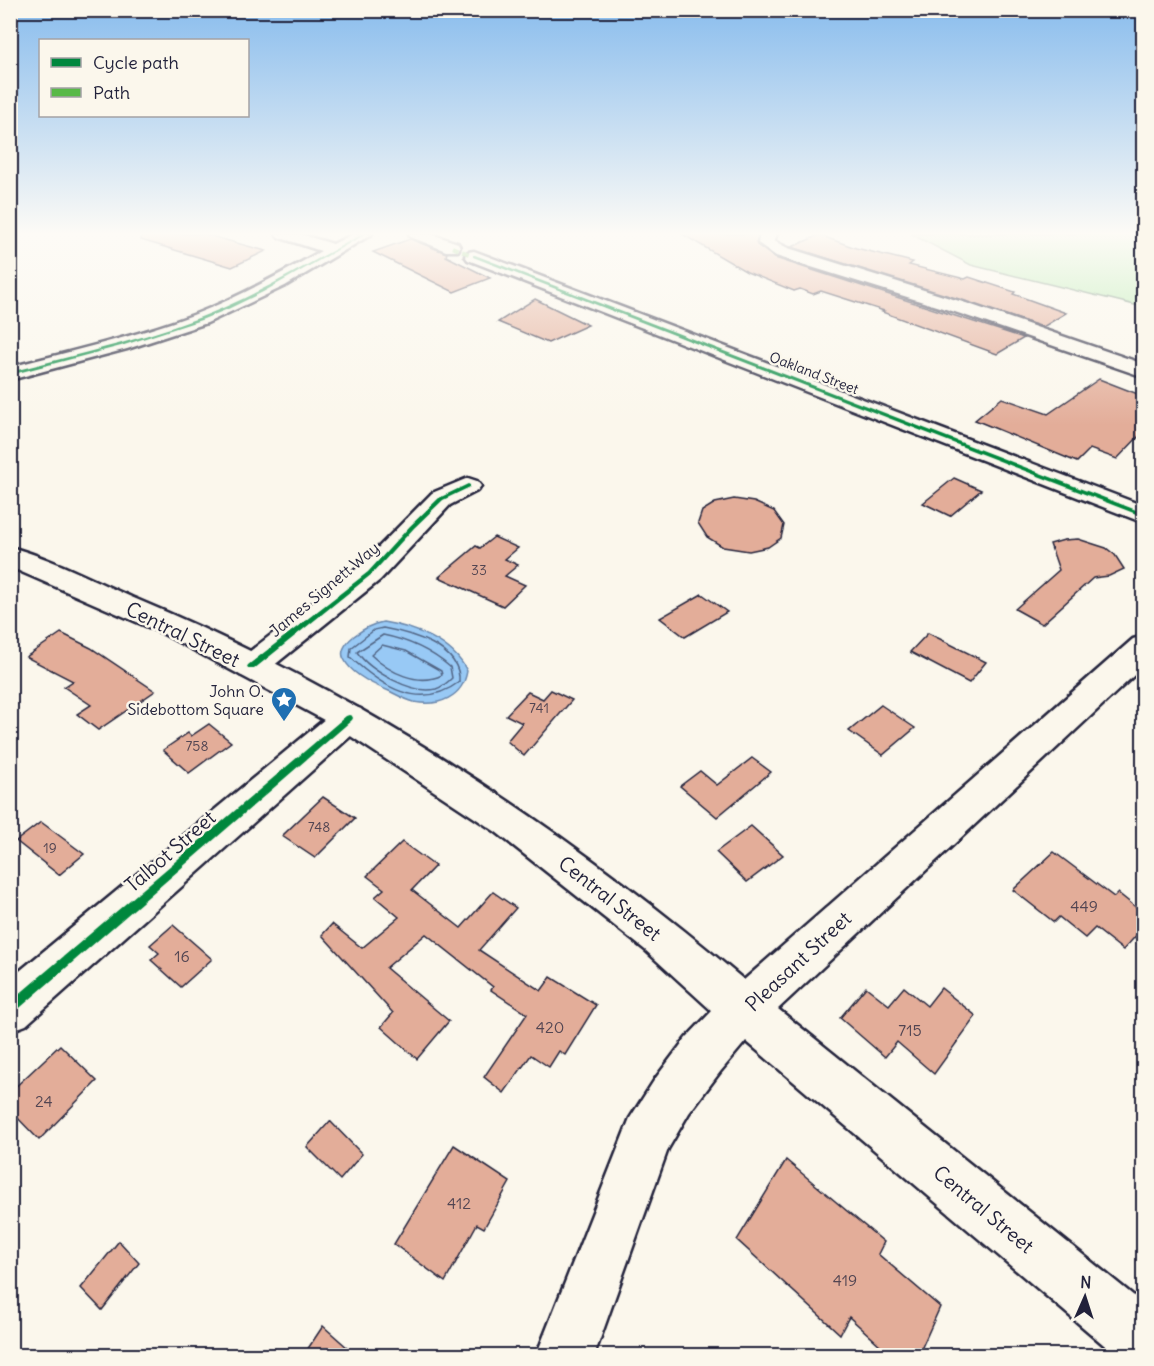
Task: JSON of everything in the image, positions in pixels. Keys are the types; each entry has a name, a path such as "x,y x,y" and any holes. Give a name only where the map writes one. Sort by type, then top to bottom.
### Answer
{"street":[{"path":"10,374 149,337 191,322 246,298"},
{"name":"Oakland Street","path":"582,298 1143,515"},
{"path":"929,298 1143,371"},
{"name":"James Signett Way","path":"251,667 370,573 441,499 468,486"},
{"name":"Central Street","path":"10,556 173,626 350,718 519,828 659,935 744,1010 1143,1341"},
{"name":"Pleasant Street","path":"565,1356 648,1136 672,1096 703,1054 744,1010 1143,647"},
{"name":"Talbot Street","path":"10,1009 350,718"}],"green space":[{"path":"1105,298 1143,298 1143,307"}],"water":[{"path":"383,622 431,637 452,651 467,671 461,688 441,701 414,702 357,674 343,656 345,646 349,640 364,629"}],"building":[{"path":"842,298 899,298 1024,338 997,354 882,312 884,311"},
{"path":"951,298 1023,298 1066,313 1043,327"},
{"path":"535,299 588,325 548,343 498,322"},
{"path":"1099,379 1143,396 1143,432 1117,459 1090,449 1077,462 975,420 1002,398 1048,414"},
{"path":"954,478 981,490 950,516 923,503"},
{"path":"734,499 754,502 774,511 784,525 781,538 768,547 749,551 723,547 707,537 698,523 702,511 715,503"},
{"path":"494,537 518,548 505,559 518,565 505,576 525,585 503,606 439,577 476,546 480,548"},
{"path":"1078,539 1106,548 1115,555 1124,569 1109,576 1093,578 1042,624 1015,609 1059,570 1050,544"},
{"path":"702,594 727,612 685,637 660,618"},
{"path":"61,633 91,648 155,691 98,730 77,714 91,705 64,687 73,681 26,657"},
{"path":"928,633 986,662 969,683 910,652"},
{"path":"551,690 572,700 524,756 507,741 522,723 506,715 528,692 543,699"},
{"path":"881,705 915,728 883,755 849,731"},
{"path":"209,724 231,742 189,773 163,750 188,733 191,736"},
{"path":"752,758 771,772 717,817 680,786 700,771 717,785"},
{"path":"323,797 355,818 315,858 282,836"},
{"path":"41,822 84,854 59,875 16,841"},
{"path":"751,826 783,855 747,882 716,852"},
{"path":"402,842 435,866 412,890 461,928 493,892 516,908 479,950 541,991 551,977 596,1005 565,1055 559,1051 549,1067 531,1055 504,1093 484,1077 527,1014 491,990 493,987 426,934 386,968 449,1021 417,1059 381,1027 393,1013 322,935 332,924 362,948 399,917 375,897 384,889 367,876"},
{"path":"1054,852 1114,897 1118,893 1143,913 1143,928 1123,950 1095,928 1085,938 1059,917 1054,922 1013,890"},
{"path":"173,925 212,959 181,987 151,960 159,953 150,945"},
{"path":"866,987 889,1005 904,987 927,1006 941,988 976,1016 934,1074 897,1042 885,1057 840,1018"},
{"path":"60,1045 97,1081 39,1140 10,1110 10,1092"},
{"path":"330,1121 362,1154 340,1180 307,1147"},
{"path":"454,1145 510,1182 484,1228 477,1224 445,1282 394,1244"},
{"path":"786,1160 884,1242 878,1254 940,1307 918,1356 892,1356 849,1317 840,1334 737,1240"},
{"path":"119,1241 139,1263 102,1310 81,1288"},
{"path":"323,1326 357,1356 303,1356"}],"cycle path":[{"path":"10,374 173,328 200,319 247,298"},
{"path":"582,298 1144,515"},
{"path":"251,667 370,573 441,499 468,486"},
{"path":"10,1009 349,718"}],"place":[{"name":"John O. Sidebottom Square","path":"284,723"}]}
